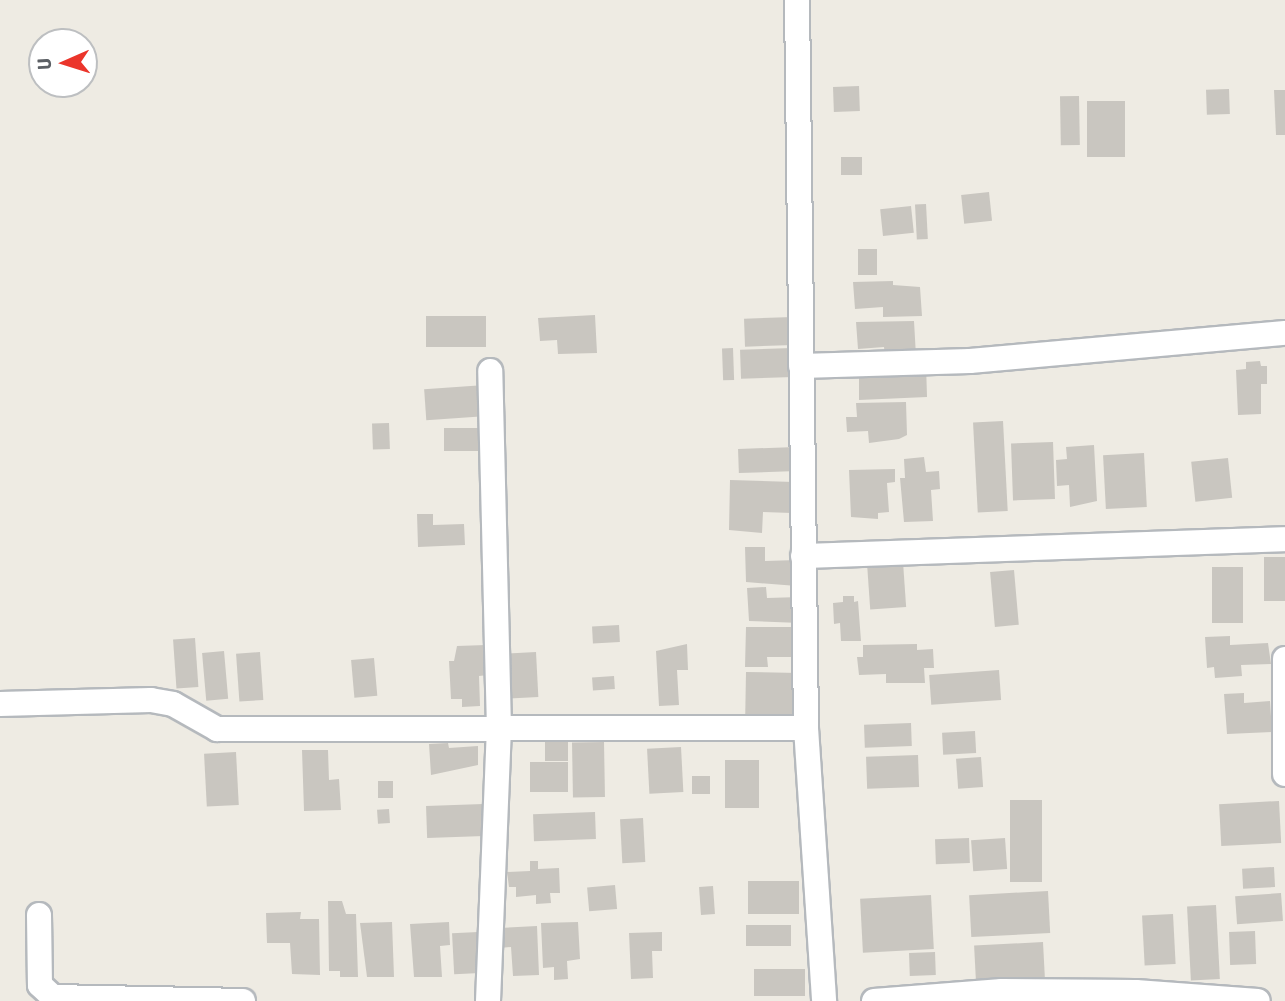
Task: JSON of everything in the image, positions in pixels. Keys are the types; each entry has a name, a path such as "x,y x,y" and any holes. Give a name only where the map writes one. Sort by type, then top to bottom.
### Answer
{"street":[{"path":"797,0 806,728 824,1001"},
{"path":"801,366 970,361 1285,333"},
{"path":"488,1001 499,729 490,371"},
{"path":"803,556 1285,539"},
{"path":"1285,659 1285,774"},
{"path":"0,704 151,700 173,704 217,729 806,728"},
{"path":"39,915 40,985 52,997 243,1001"},
{"path":"874,1001 1002,991 1136,992 1258,1001"}],"building":[{"path":"859,86 860,111 834,112 833,87"},
{"path":"1229,89 1230,114 1207,115 1206,90"},
{"path":"1274,90 1285,90 1285,135 1276,135"},
{"path":"1060,96 1079,96 1080,145 1061,145"},
{"path":"1087,101 1125,101 1125,157 1087,157"},
{"path":"841,157 862,157 862,175 841,175"},
{"path":"989,192 992,221 964,224 961,195"},
{"path":"926,204 928,239 917,240 915,205"},
{"path":"911,206 914,233 883,236 880,209"},
{"path":"858,249 877,249 877,275 858,275"},
{"path":"893,281 893,285 920,287 922,316 883,317 883,307 855,309 853,282"},
{"path":"595,315 597,353 558,354 557,340 540,341 538,318"},
{"path":"426,316 486,316 486,347 426,347"},
{"path":"793,317 794,345 745,347 744,319"},
{"path":"914,321 916,356 885,357 884,347 858,349 856,322"},
{"path":"722,348 733,348 734,380 723,380"},
{"path":"792,348 793,377 741,379 740,350"},
{"path":"1260,361 1261,366 1267,366 1267,384 1261,384 1261,414 1238,415 1236,370 1246,369 1246,362"},
{"path":"926,365 927,397 859,400 859,374"},
{"path":"485,385 487,416 426,420 424,389"},
{"path":"906,402 907,435 899,439 869,443 868,431 847,432 846,417 857,417 856,403"},
{"path":"1003,421 1008,511 978,512 973,423"},
{"path":"389,423 390,449 373,450 372,424"},
{"path":"444,428 484,428 484,451 444,451"},
{"path":"1053,442 1055,499 1013,500 1011,443"},
{"path":"1094,445 1097,501 1070,507 1069,485 1057,486 1056,460 1067,459 1066,447"},
{"path":"796,447 797,471 739,473 738,449"},
{"path":"1144,453 1147,507 1106,509 1103,455"},
{"path":"924,457 926,472 939,471 940,489 931,490 933,521 904,522 900,478 905,478 904,459"},
{"path":"1228,458 1232,498 1195,502 1191,462"},
{"path":"895,469 895,482 887,483 889,512 878,513 878,519 851,517 849,470"},
{"path":"730,480 794,482 792,513 763,512 762,533 729,530"},
{"path":"417,514 433,514 433,525 464,524 465,545 418,547"},
{"path":"745,547 765,547 765,561 797,560 797,586 746,582"},
{"path":"1264,557 1285,557 1285,601 1264,601"},
{"path":"903,562 906,607 870,609 867,565"},
{"path":"1212,567 1243,567 1243,623 1212,623"},
{"path":"1014,570 1019,625 995,627 990,572"},
{"path":"766,587 767,598 800,597 800,623 749,621 747,588"},
{"path":"843,596 854,596 854,602 858,601 861,641 841,641 840,623 834,624 833,603 843,602"},
{"path":"619,625 620,642 593,643 592,626"},
{"path":"746,627 801,627 801,657 767,657 768,667 745,667"},
{"path":"1230,636 1230,645 1268,643 1271,664 1241,665 1242,676 1215,678 1214,667 1207,668 1205,637"},
{"path":"195,638 198,687 176,688 173,640"},
{"path":"687,644 688,670 677,670 679,705 659,706 656,651"},
{"path":"917,644 917,650 933,649 934,668 924,668 925,683 886,683 886,674 859,675 857,657 863,657 863,645"},
{"path":"486,645 488,675 479,676 480,706 462,707 462,699 451,699 449,661 454,661 457,646"},
{"path":"224,651 228,699 206,701 202,653"},
{"path":"260,652 263,700 239,702 236,654"},
{"path":"536,652 538,697 509,698 507,654"},
{"path":"374,658 377,696 354,698 351,660"},
{"path":"999,670 1001,700 931,705 929,675"},
{"path":"746,672 799,673 798,716 745,715"},
{"path":"614,676 615,689 593,691 592,678"},
{"path":"1244,693 1244,703 1270,701 1272,732 1227,734 1224,694"},
{"path":"911,723 912,746 865,748 864,725"},
{"path":"975,731 976,753 943,755 942,733"},
{"path":"545,737 568,737 568,761 545,761"},
{"path":"604,742 605,797 573,798 572,743"},
{"path":"448,743 449,748 478,746 478,765 431,775 429,744"},
{"path":"681,747 683,792 649,794 647,749"},
{"path":"302,750 328,750 329,780 339,779 341,810 304,811"},
{"path":"236,752 239,805 207,807 204,754"},
{"path":"918,755 919,787 867,789 866,757"},
{"path":"981,757 983,787 958,789 956,759"},
{"path":"725,760 759,760 759,808 725,808"},
{"path":"530,762 568,762 568,792 530,792"},
{"path":"692,776 710,776 710,794 692,794"},
{"path":"378,781 393,781 393,798 378,798"},
{"path":"1010,800 1042,800 1042,882 1010,882"},
{"path":"1279,801 1281,843 1221,846 1219,804"},
{"path":"483,804 484,836 427,838 426,806"},
{"path":"389,809 390,823 378,824 377,810"},
{"path":"595,812 596,839 534,841 533,814"},
{"path":"643,818 645,862 622,863 620,819"},
{"path":"969,838 970,863 936,864 935,839"},
{"path":"1005,838 1007,869 973,871 971,840"},
{"path":"530,861 538,861 538,869 559,868 560,893 550,893 551,903 536,904 536,895 516,897 516,887 509,887 507,872 530,871"},
{"path":"1274,867 1275,887 1243,889 1242,869"},
{"path":"748,881 799,881 799,914 748,914"},
{"path":"615,885 617,909 589,911 587,887"},
{"path":"713,886 715,914 701,915 699,887"},
{"path":"1048,891 1050,933 971,937 969,895"},
{"path":"1281,893 1283,921 1237,924 1235,896"},
{"path":"931,895 934,949 863,953 860,899"},
{"path":"328,901 342,901 346,914 356,914 358,977 340,977 340,971 329,971"},
{"path":"1216,905 1220,979 1191,980 1187,907"},
{"path":"301,912 300,919 319,919 320,975 292,974 290,943 267,943 266,913"},
{"path":"1173,914 1176,964 1145,966 1142,916"},
{"path":"392,922 394,977 367,977 360,923"},
{"path":"449,922 450,945 440,946 442,977 414,977 410,924"},
{"path":"578,922 580,959 567,961 568,979 554,980 554,967 543,968 541,923"},
{"path":"746,925 791,925 791,946 746,946"},
{"path":"537,926 539,975 513,976 511,947 500,948 499,928"},
{"path":"1255,931 1256,964 1230,965 1229,932"},
{"path":"478,932 480,973 454,974 452,933"},
{"path":"662,932 662,951 652,951 653,978 631,979 629,933"},
{"path":"1043,942 1045,978 976,982 974,946"},
{"path":"935,952 936,975 910,976 909,953"},
{"path":"754,969 805,969 805,996 754,996"}]}
